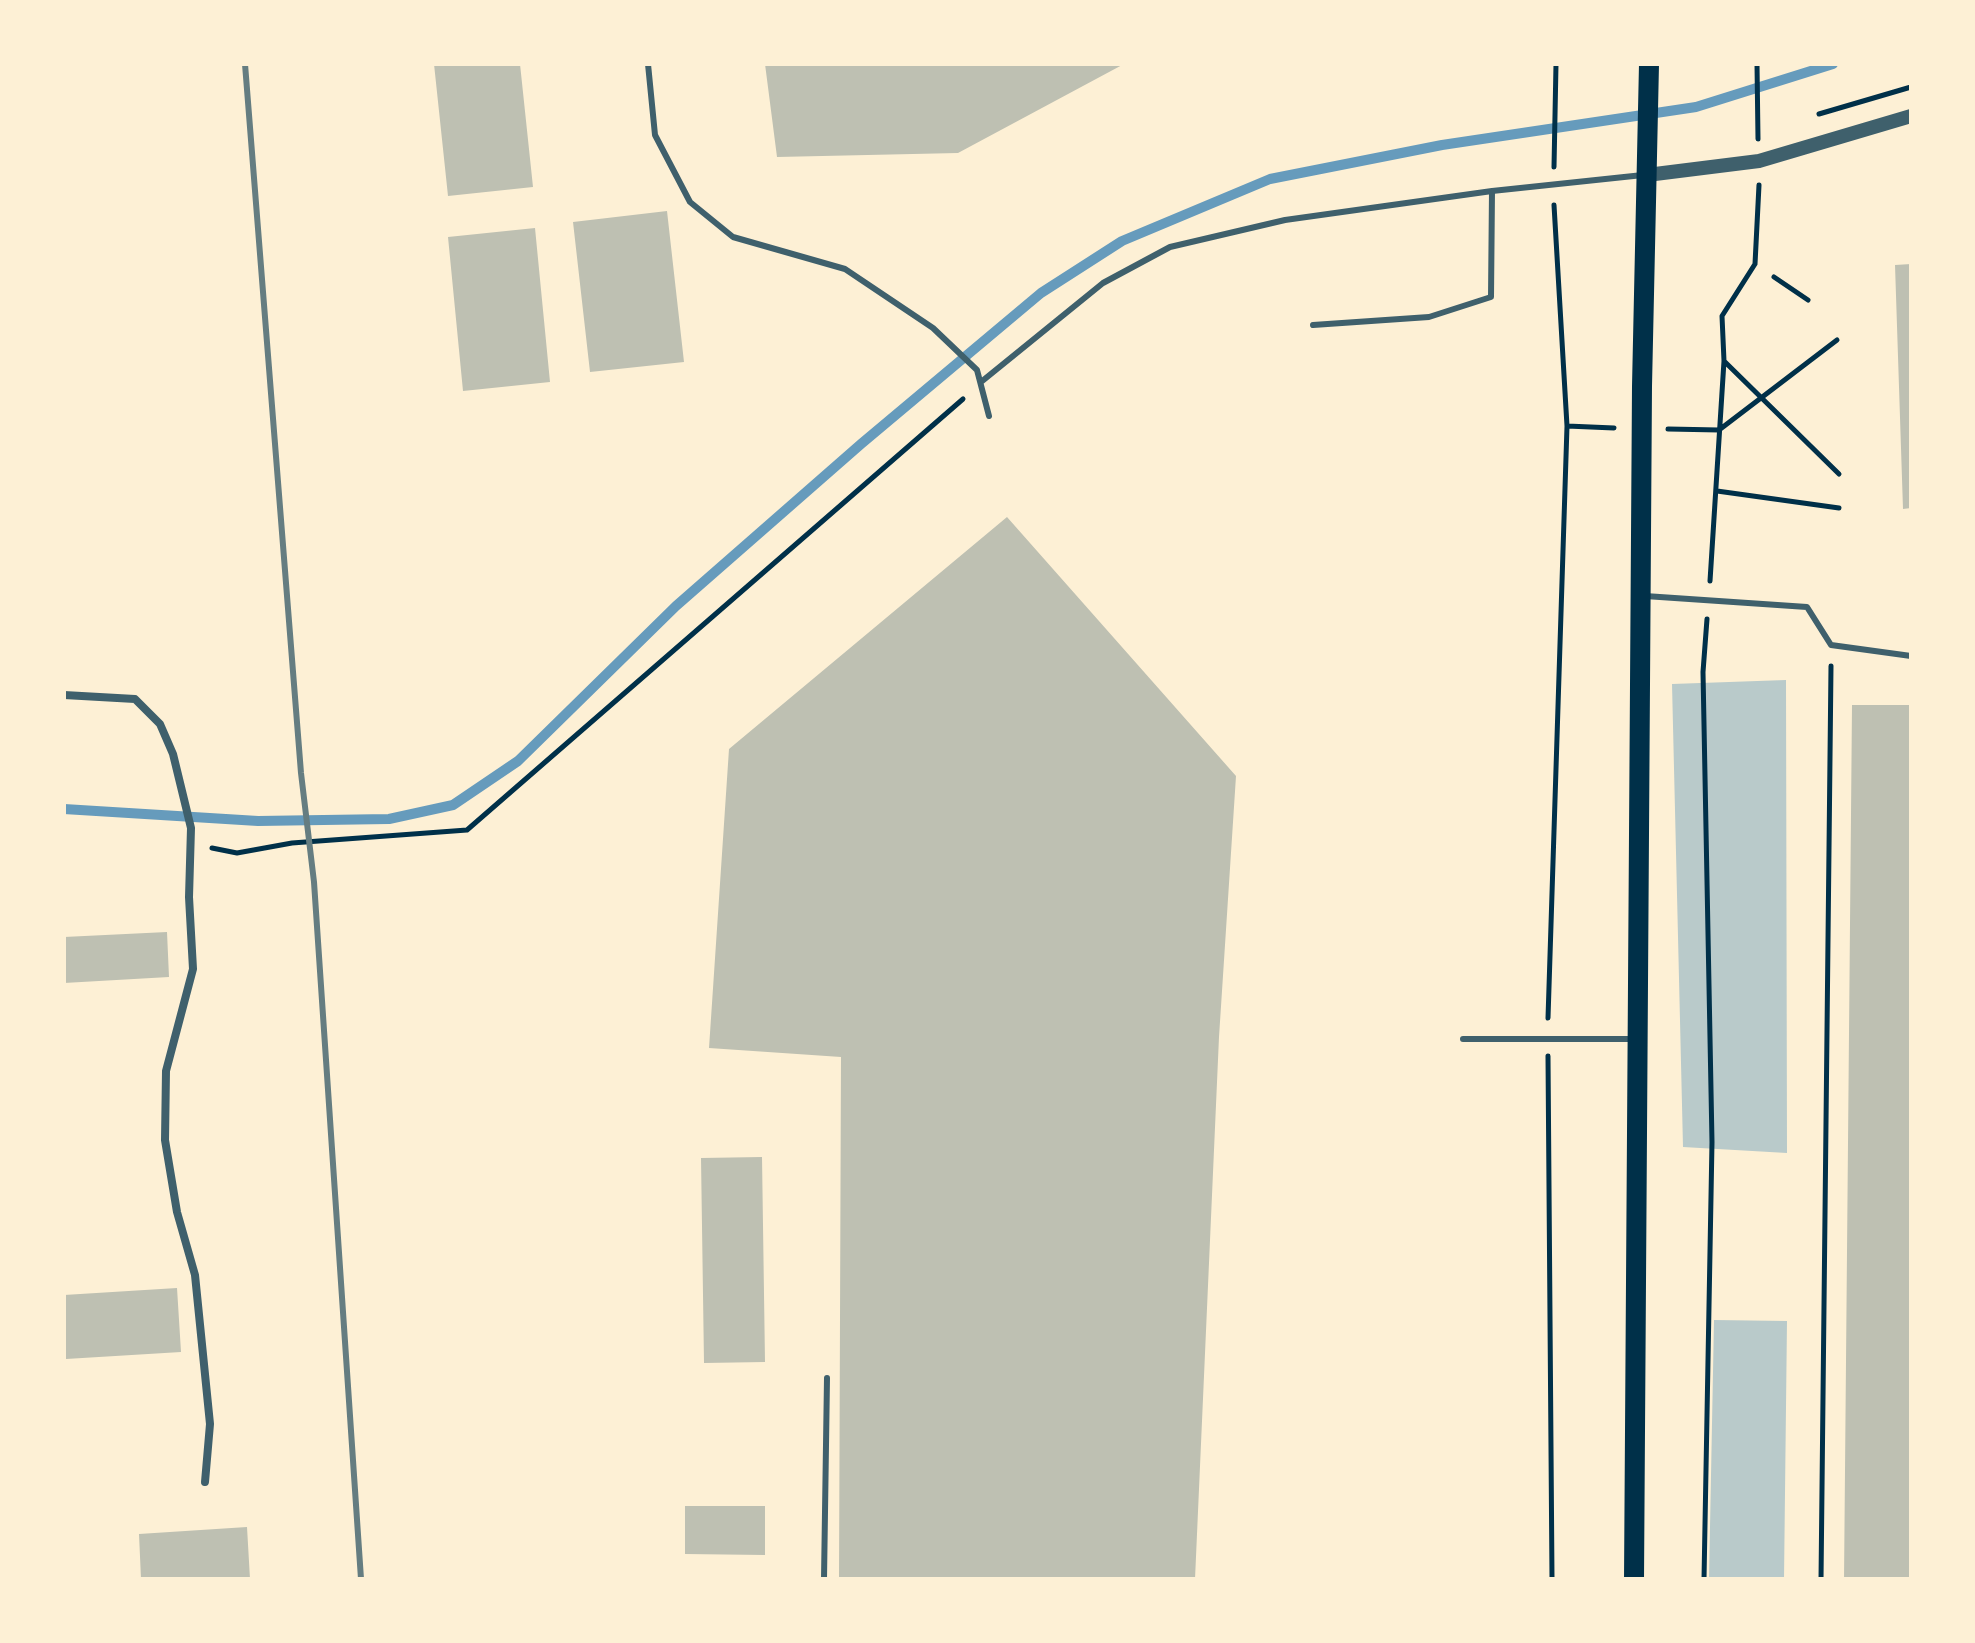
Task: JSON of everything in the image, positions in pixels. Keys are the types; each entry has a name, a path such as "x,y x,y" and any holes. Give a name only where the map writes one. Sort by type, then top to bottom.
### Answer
{"main road":[{"path":"1634,1579 1640,596 1649,64"}],"street":[{"path":"1647,175 1759,161 1911,116"},
{"path":"64,695 135,699 160,724 188,806 192,844 189,897 193,969 166,1071 165,1140 177,1212 195,1275 210,1424 205,1482"}],"lane":[{"path":"648,64 655,135 690,202 733,237 845,269 933,328 977,370 989,416"},
{"path":"981,382 1103,283 1170,247 1285,220 1492,191 1647,175"},
{"path":"1313,325 1429,317 1491,297 1492,191"},
{"path":"1640,596 1807,607 1831,645 1911,656"},
{"path":"1463,1039 1636,1039"},
{"path":"824,1579 827,1378"}],"path":[{"path":"1552,1579 1548,1039 1567,426 1553,185 1556,64"},
{"path":"1704,1579 1712,1142 1703,672 1724,361 1722,316 1755,264 1759,161 1757,64"},
{"path":"1774,277 1808,300"},
{"path":"1719,430 1837,340"},
{"path":"1724,361 1839,474"},
{"path":"192,844 237,853 292,843 467,830 981,382"},
{"path":"1717,491 1839,508"},
{"path":"1821,1579 1831,645"}],"shaded area":[{"path":"1786,680 1787,1153 1683,1147 1672,684"},
{"path":"1714,1320 1787,1321 1784,1579 1709,1579"}],"building":[{"path":"434,64 520,64 533,187 448,196"},
{"path":"765,64 1124,64 958,153 777,157"},
{"path":"667,211 684,362 590,372 573,222"},
{"path":"535,228 550,382 463,391 448,237"},
{"path":"1911,264 1911,508 1903,509 1895,265"},
{"path":"1007,517 1236,776 1219,1037 1195,1579 839,1579 841,1057 709,1048 729,749"},
{"path":"1852,705 1911,705 1911,1579 1844,1579"},
{"path":"167,932 169,977 64,983 64,937"},
{"path":"762,1157 765,1362 704,1363 701,1158"},
{"path":"177,1288 181,1352 66,1359 64,1295"},
{"path":"685,1506 765,1506 765,1555 685,1554"},
{"path":"247,1527 250,1579 141,1579 139,1534"}],"waterway":[{"path":"64,809 258,821 389,819 453,805 518,761 676,606 861,444 1041,293 1122,241 1270,179 1442,145 1696,107 1833,64"}],"railway":[{"path":"245,64 301,773 314,882 361,1579"}]}
